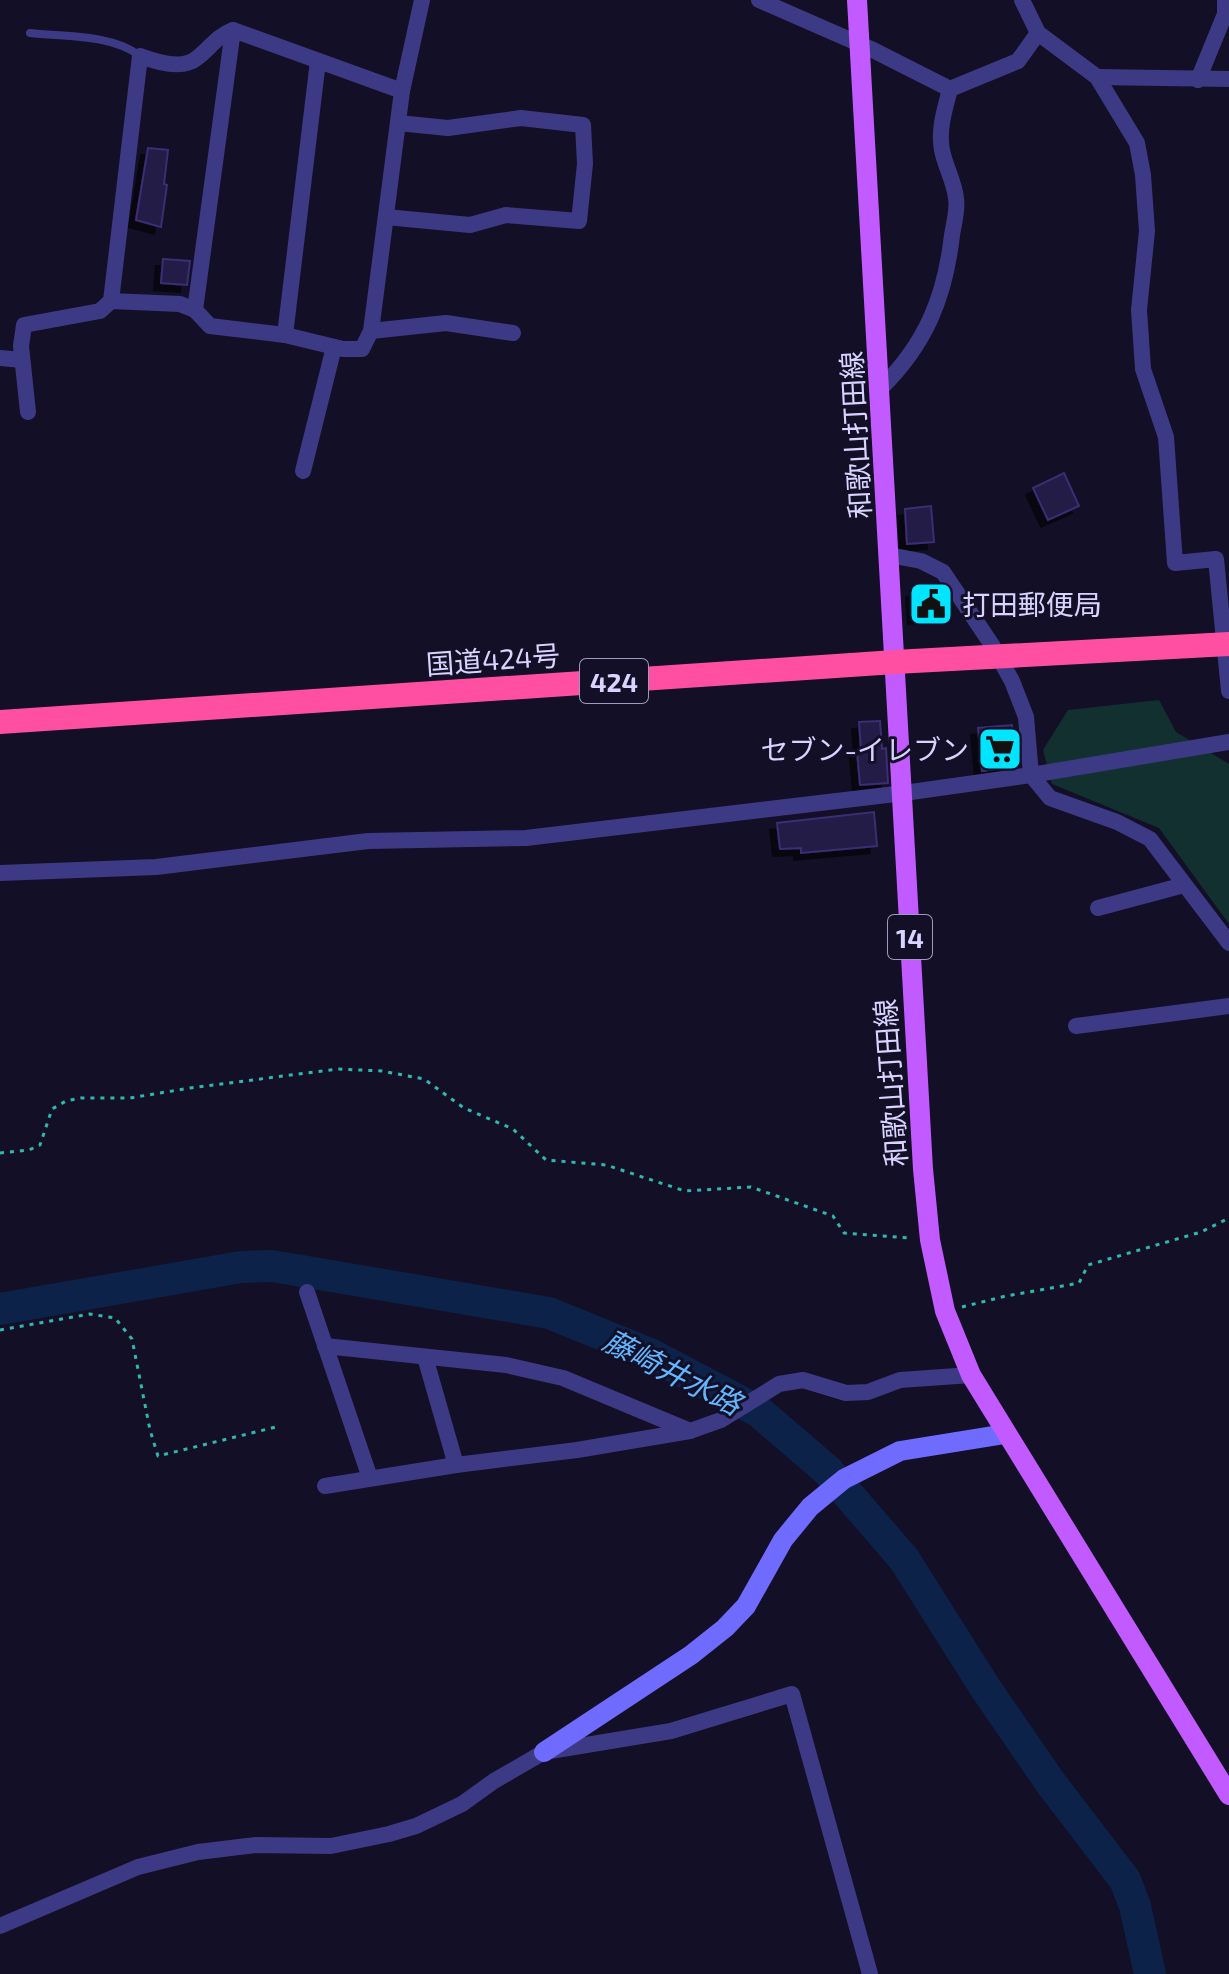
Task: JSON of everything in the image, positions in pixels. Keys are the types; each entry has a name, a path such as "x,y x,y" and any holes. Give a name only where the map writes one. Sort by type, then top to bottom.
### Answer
{"highway":[{"name":"国道424号","path":"0,722 895,662 1226,645"}],"main road":[{"name":"和歌山打田線","path":"857,0 904,793 914,1024 930,1240 945,1311 971,1375 1229,1795"}],"street":[{"path":"111,301 180,304 195,310 210,326 362,349 371,331 402,91 422,0"},
{"path":"759,0 950,89 1018,61 1038,33"},
{"path":"1022,0 1038,33 1097,77 1137,143 1147,231 1139,310 1143,369 1166,437 1175,563 1216,559 1229,691"},
{"path":"1198,80 1225,14 1225,0"},
{"path":"28,412 22,360 24,325 100,311 111,301 140,56 172,64 194,61 222,34 233,30 402,91"},
{"path":"195,310 233,30"},
{"path":"285,335 318,61"},
{"path":"1097,77 1229,79"},
{"path":"880,389 905,364 921,336 938,302 950,254 957,199 942,149 941,127 950,89"},
{"path":"386,217 470,225 506,215 579,221 585,164 583,125 521,118 448,128 398,123"},
{"path":"371,331 446,323 513,333"},
{"path":"303,471 334,347"},
{"path":"0,358 22,360"},
{"path":"889,555 921,561 943,572 1012,681 1026,717 1031,775 1050,798 1117,822 1150,839 1229,943"},
{"path":"0,873 156,867 368,841 526,838 904,793 1229,742"},
{"path":"1098,908 1184,885"},
{"path":"1076,1026 1229,1006"},
{"path":"307,1292 370,1478"},
{"path":"325,1346 506,1365 563,1378 690,1431"},
{"path":"425,1357 456,1465"},
{"path":"325,1486 690,1431 721,1420 779,1384 803,1380 846,1393 857,1393 900,1380 971,1375"},
{"path":"0,1926 138,1867 198,1852 256,1845 331,1846 416,1826 462,1804 691,1655 725,1628 746,1606 783,1540 810,1507 844,1479 900,1451 1005,1434"},
{"path":"544,1752 671,1731 792,1694 870,1974"}],"lane":[{"path":"30,33 128,46 140,56"}],"path":[{"path":"0,1153 29,1150 40,1145 52,1109 66,1101 130,1098 338,1069 382,1071 424,1079 464,1108 513,1129 546,1160 606,1165 685,1191 751,1187 833,1216 844,1233 930,1240"},
{"path":"945,1311 1079,1283 1088,1265 1201,1232 1229,1218"},
{"path":"0,1330 90,1314 115,1318 132,1339 158,1456 280,1426"}],"green space":[{"path":"1159,700 1176,732 1229,764 1229,924 1159,828 1052,784 1043,750 1068,710"}],"building":[{"path":"148,148 168,150 161,227 136,220"},
{"path":"163,259 190,261 187,285 161,283"},
{"path":"1064,473 1079,506 1048,520 1033,488"},
{"path":"931,506 934,542 907,544 905,509"},
{"name":"打田郵便局","path":"940,588 948,599 949,614 915,617 913,590"},
{"path":"880,721 882,749 886,748 888,783 860,785 857,751 861,750 859,722"},
{"path":"1012,725 1016,766 982,771 978,728"},
{"path":"874,812 877,846 801,853 801,848 780,849 777,823"}],"waterway":[{"name":"藤崎井水路","path":"0,1309 241,1267 272,1266 549,1313 650,1354 758,1411 828,1471 904,1559 986,1689 1050,1782 1125,1880 1135,1906 1150,1974"}],"place":[{"name":"打田郵便局","path":"931,604"},
{"name":"セブン-イレブン","path":"1000,749"}]}
